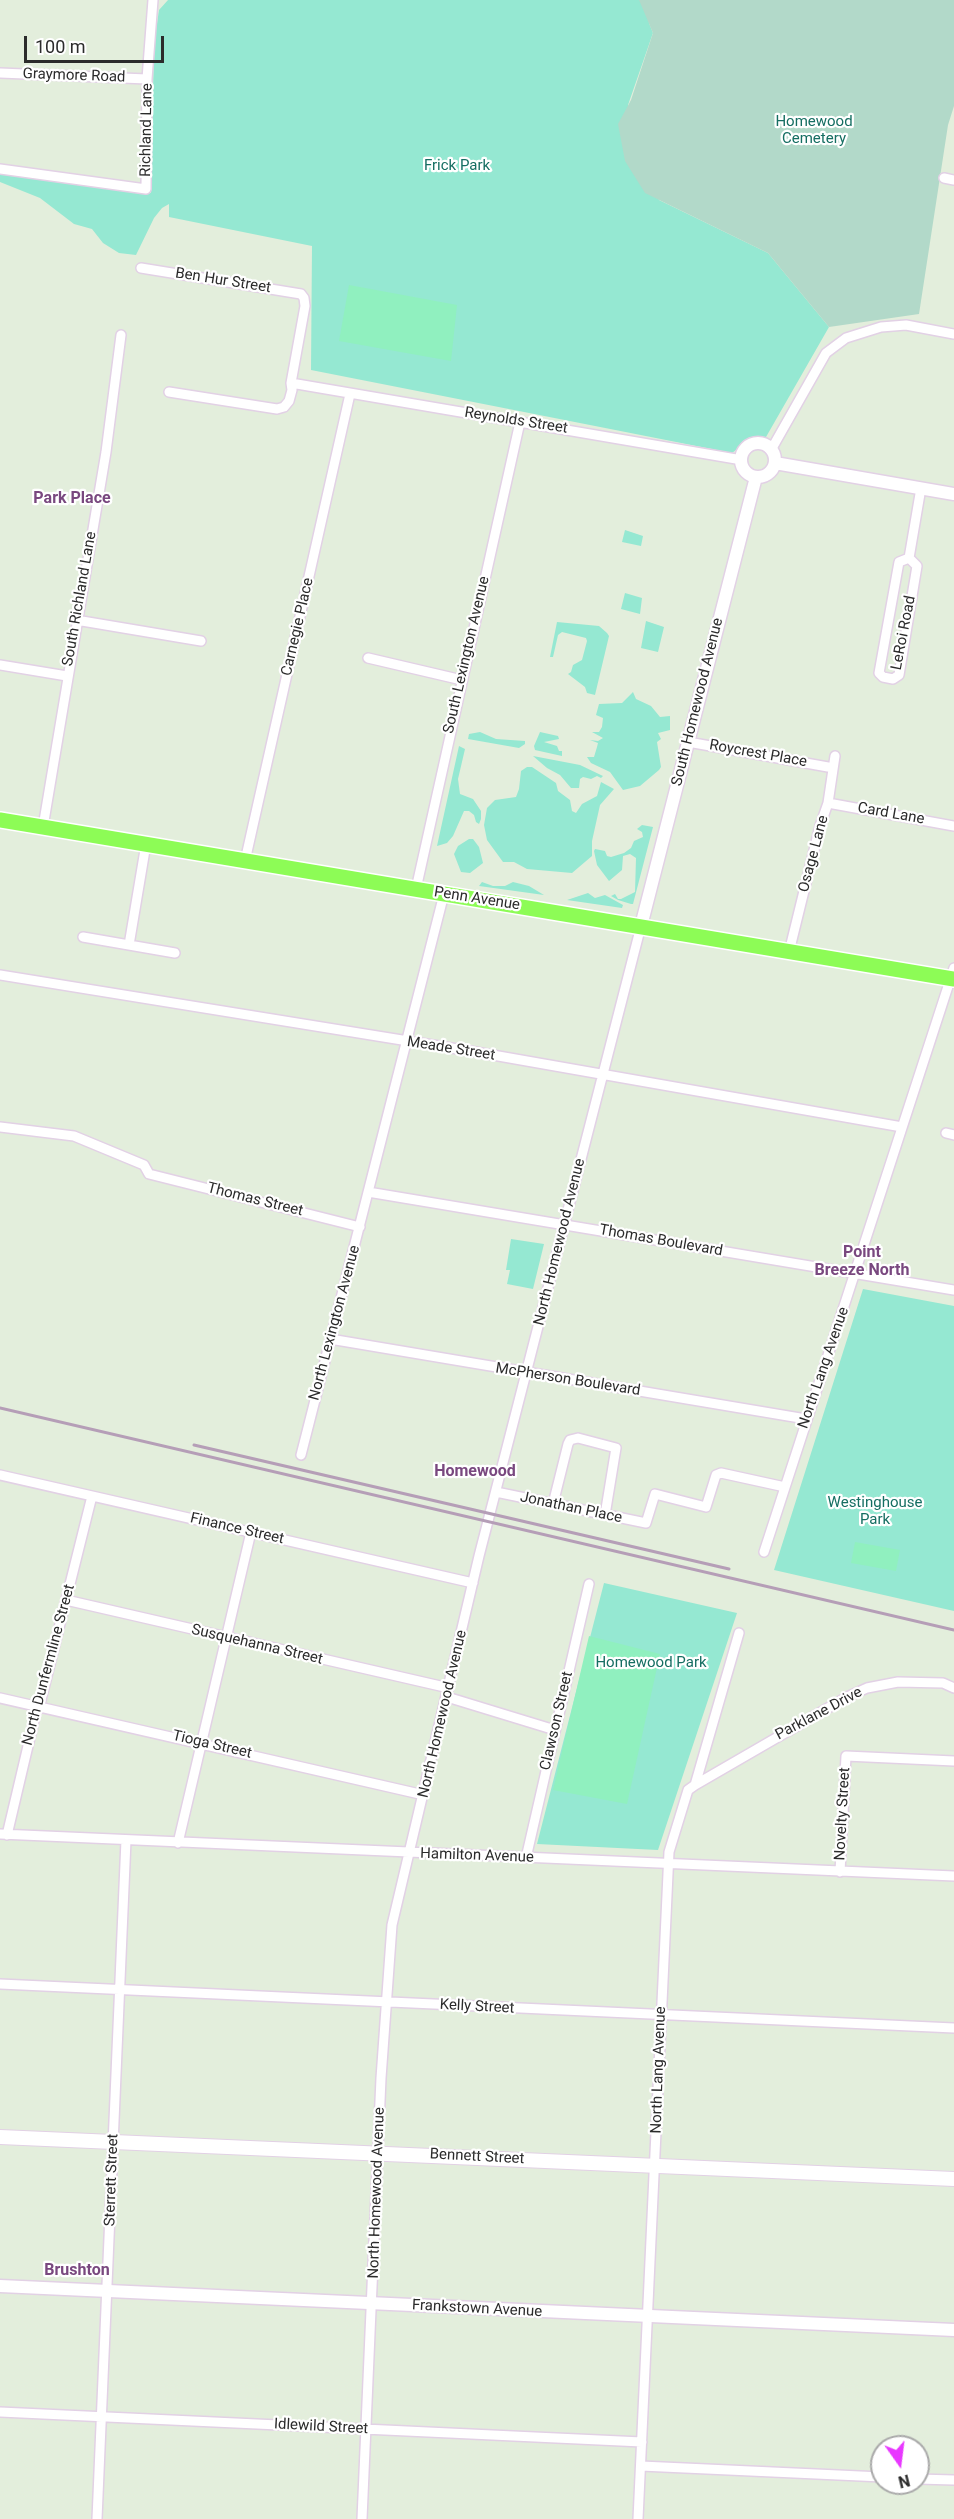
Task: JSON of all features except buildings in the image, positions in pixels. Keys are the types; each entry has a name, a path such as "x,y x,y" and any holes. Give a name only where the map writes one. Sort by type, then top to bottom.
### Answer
{"highway":[{"name":"Penn Avenue","path":"0,820 789,952 953,975"}],"main road":[{"name":"Bennett Street","path":"0,2137 954,2179"}],"street":[{"name":"Richland Lane","path":"0,168 146,189 147,79 153,0"},
{"name":"Graymore Road","path":"0,73 147,79"},
{"name":"Ben Hur Street","path":"141,268 301,294 305,306 291,383"},
{"path":"771,450 826,353 846,338 881,327 906,325 954,334"},
{"name":"South Richland Lane","path":"43,827 106,452 121,335"},
{"path":"170,392 277,409 284,407 289,401 291,383"},
{"name":"Reynolds Street","path":"291,383 742,460"},
{"name":"Carnegie Place","path":"245,861 350,393"},
{"name":"South Lexington Avenue","path":"416,889 519,422"},
{"path":"754,444 766,445 771,450 775,463 769,473 756,477 747,473 742,460 745,450 754,444"},
{"path":"775,463 954,494"},
{"name":"South Homewood Avenue","path":"641,926 756,477"},
{"name":"LeRoi Road","path":"909,558 921,488"},
{"name":"LeRoi Road","path":"909,558 916,566 899,675 893,679 883,678 879,673 899,562 909,558"},
{"path":"76,620 201,641"},
{"path":"368,658 462,680"},
{"path":"0,665 67,676"},
{"name":"Roycrest Place","path":"688,742 828,767"},
{"name":"Osage Lane","path":"789,952 820,826 828,803 836,756"},
{"name":"Card Lane","path":"828,803 954,826"},
{"path":"129,945 146,844"},
{"name":"North Lexington Avenue","path":"301,1455 444,894"},
{"name":"North Homewood Avenue","path":"362,2519 378,2153 392,1925 473,1583 641,926"},
{"path":"83,937 175,953"},
{"name":"Meade Street","path":"0,975 470,1051 902,1127"},
{"name":"North Lang Avenue","path":"764,1552 953,975"},
{"name":"Thomas Street","path":"0,1127 74,1136 144,1165 149,1174 360,1227"},
{"name":"Thomas Boulevard","path":"368,1192 954,1290"},
{"name":"McPherson Boulevard","path":"330,1339 806,1419"},
{"path":"553,1504 568,1444 570,1440 578,1438 616,1448 605,1515"},
{"name":"Jonathan Place","path":"496,1492 646,1523 655,1494 706,1507 716,1475 721,1473 785,1487"},
{"name":"Finance Street","path":"0,1475 473,1583"},
{"name":"North Dunfermline Street","path":"3,1835 92,1496"},
{"path":"178,1843 251,1532"},
{"name":"Clawson Street","path":"525,1858 589,1584"},
{"name":"Susquehanna Street","path":"66,1600 448,1692 555,1730"},
{"name":"North Lang Avenue","path":"638,2519 669,1852 688,1790 695,1785 740,1633"},
{"name":"Parklane Drive","path":"695,1785 847,1696 867,1688 898,1682 943,1683 954,1688"},
{"name":"Tioga Street","path":"0,1698 424,1795"},
{"name":"Novelty Street","path":"840,1872 846,1756 954,1761"},
{"name":"Hamilton Avenue","path":"3,1835 954,1876"},
{"name":"Sterrett Street","path":"97,2519 126,1840"},
{"name":"Kelly Street","path":"0,1984 954,2028"},
{"name":"Frankstown Avenue","path":"0,2286 954,2330"},
{"name":"Idlewild Street","path":"0,2412 642,2442"},
{"path":"641,2466 870,2476"},
{"path":"930,2479 954,2480"}],"green space":[{"name":"Frick Park","path":"168,0 648,0 649,23 653,33 628,105 659,200 768,253 829,327 766,437 748,441 732,453 311,370 312,246 169,217 169,204 162,208 154,218 136,255 119,253 103,243 92,229 74,224 40,198 0,182 0,171 151,193 154,44 159,10"},
{"name":"Homewood Cemetery","path":"639,0 954,0 954,106 948,125 919,314 829,327 768,253 645,193 625,161 618,124 631,100 653,33"},
{"path":"349,285 457,305 451,361 339,341"},
{"path":"625,530 643,536 641,546 622,542"},
{"path":"625,593 642,598 640,614 621,609"},
{"path":"646,621 664,627 658,652 641,648"},
{"path":"557,622 599,626 609,636 595,695 587,693 585,687 568,674 573,665 582,660 586,638 562,632 558,635 553,657 550,657"},
{"path":"633,692 636,699 651,706 660,717 670,716 670,730 658,733 661,739 657,742 661,767 659,770 640,786 623,790 610,772 591,763 587,757 594,757 598,743 590,740 598,741 603,738 592,732 599,732 602,727 603,718 596,715 599,704 622,703"},
{"path":"480,732 496,739 525,741 525,744 519,748 468,739 469,734"},
{"path":"540,732 558,736 559,739 544,742 557,746 559,751 562,751 562,756 535,750 534,746"},
{"path":"459,746 465,749 458,779 460,794 473,799 481,811 481,819 479,824 474,815 469,811 464,811 453,836 447,843 437,846"},
{"path":"533,756 580,765 603,776 591,779 583,777 580,779 579,788 571,788 560,775"},
{"path":"532,767 556,783 558,791 570,800 572,811 576,813 582,804 597,796 601,782 614,789 600,805 592,841 592,856 572,873 527,869 514,862 503,862 487,840 484,825 487,808 495,800 516,797 521,771"},
{"path":"642,825 653,827 633,904 631,904 618,900 611,896 615,894 618,899 621,899 635,892 636,858 630,854 623,856 622,870 609,881 597,865 594,851 595,849 605,851 607,856 611,857 624,853 631,848 634,841 643,837 642,832 637,829"},
{"path":"473,839 479,847 483,863 470,873 461,872 454,854 458,846"},
{"path":"482,882 493,886 505,886 513,882 529,886 544,895 479,886"},
{"path":"588,893 595,898 605,895 623,905 622,908 567,900"},
{"path":"511,1239 544,1244 533,1289 507,1284 510,1270 506,1270"},
{"name":"Westinghouse Park","path":"863,1289 954,1306 954,1611 774,1570"},
{"path":"855,1542 900,1550 896,1571 851,1563"},
{"name":"Homewood Park","path":"604,1583 737,1613 658,1850 537,1844"},
{"path":"589,1636 660,1654 627,1804 553,1790"}],"railway":[{"path":"0,1408 954,1630"},
{"path":"194,1445 729,1569"}],"district":[{"name":"Park Place","path":"72,499"},
{"name":"Point Breeze North","path":"862,1262"},
{"name":"Homewood","path":"475,1472"},
{"name":"Brushton","path":"77,2271"}]}
